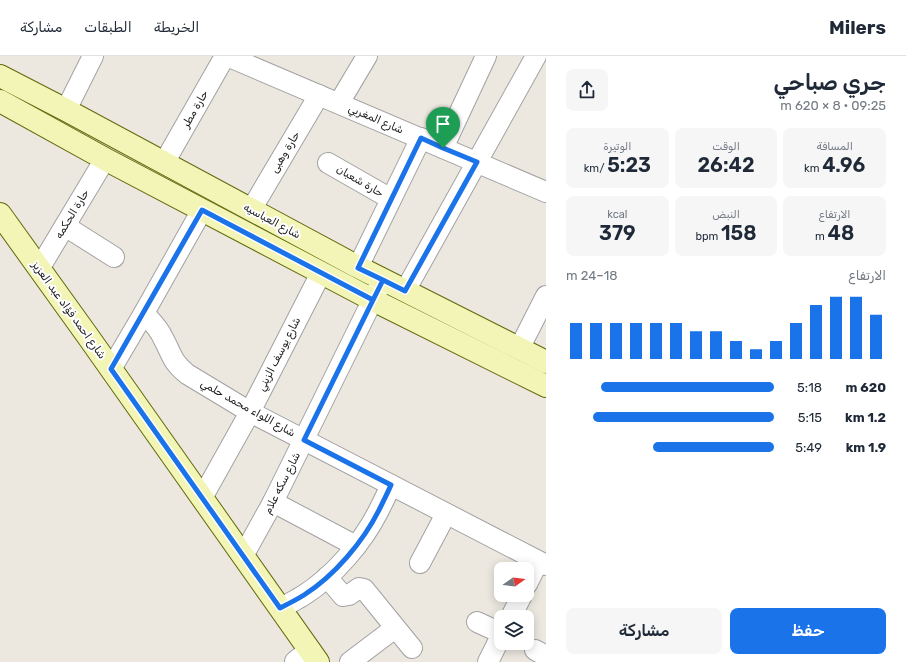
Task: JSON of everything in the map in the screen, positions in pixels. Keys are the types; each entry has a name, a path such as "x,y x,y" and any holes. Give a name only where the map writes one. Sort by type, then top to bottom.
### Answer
{"main road":[{"name":"شارع العباسيه","path":"0,76 66,110 358,268 546,362"},
{"name":"شارع العباسيه","path":"0,101 105,159 321,273 546,386"},
{"name":"شارع احمد فؤاد عبد العزيز","path":"0,214 280,608 308,658"}],"street":[{"path":"66,110 93,56"},
{"name":"شارع المغربي","path":"226,56 256,62 339,104 546,192"},
{"name":"حارة مطر","path":"164,163 226,56"},
{"path":"339,104 366,56"},
{"path":"443,148 486,56"},
{"path":"405,291 536,56"},
{"name":"حارة وهبى","path":"251,210 319,95"},
{"path":"358,268 421,138"},
{"name":"حارة الحكمه","path":"39,269 105,159"},
{"name":"حارة شعبان","path":"328,163 391,200"},
{"path":"111,369 202,210"},
{"path":"65,226 114,257"},
{"name":"شارع يوسف الزيني","path":"202,498 250,412 321,273"},
{"name":"شارع سكه علام","path":"243,556 273,502 383,280"},
{"path":"519,349 546,296"},
{"name":"شارع اللواء محمد حلمي","path":"144,313 160,332 171,357 187,374 250,412 542,563"},
{"path":"280,608 305,594 327,577 347,557 364,535 379,511 391,485"},
{"path":"273,502 356,546"},
{"path":"420,563 446,514"},
{"path":"534,574 542,563"},
{"path":"327,577 343,596 349,595 359,588 364,589 412,648"},
{"path":"477,622 494,630"},
{"path":"350,662 395,628"},
{"path":"488,662 494,650"}],"route":[{"path":"443,148 421,138 358,268 383,280 373,300 202,210 111,369 280,608 305,594 327,577 347,557 364,535 379,511 391,485 304,440 383,280 405,291 477,162 443,148"}]}
